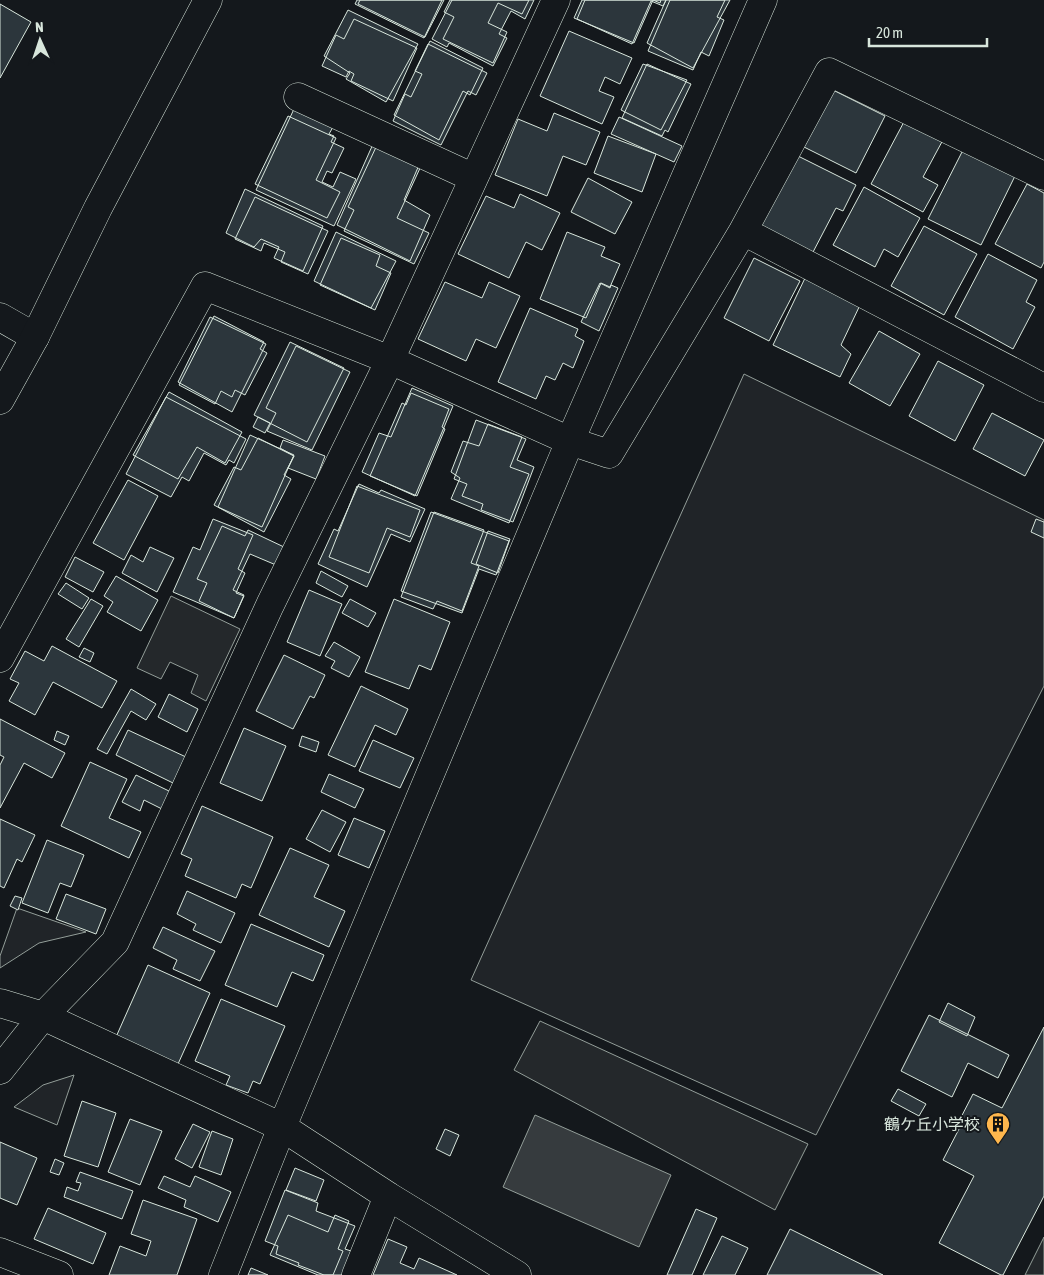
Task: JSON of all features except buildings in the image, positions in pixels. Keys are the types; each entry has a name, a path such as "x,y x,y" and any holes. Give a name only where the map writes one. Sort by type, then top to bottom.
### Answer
{"street":[{"path":"0,400 35,338 98,208 208,0"},
{"path":"0,1070 43,1016 115,942 270,605 390,360 556,0"},
{"path":"223,1275 282,1127 570,441 763,0"},
{"path":"0,658 206,286 390,360 570,441 609,454 743,231 828,72 1044,176"},
{"path":"298,97 474,178"},
{"path":"743,231 1044,388"},
{"path":"0,317 35,338"},
{"path":"0,1003 43,1016 282,1127 388,1196 517,1275"},
{"path":"356,1275 388,1196"},
{"path":"0,1252 59,1275"}],"shaded area":[{"path":"744,374 1044,520 1044,686 816,1135 471,980"},
{"path":"171,596 240,629 206,701 191,693 198,675 170,662 161,679 137,668"},
{"path":"17,908 86,932 39,943 0,968 0,956"},
{"path":"540,1021 808,1144 775,1210 514,1070"},
{"path":"74,1075 57,1125 14,1107 43,1085"},
{"path":"535,1115 671,1175 639,1247 503,1187"},
{"path":"1044,1237 1044,1275 1025,1275"}],"place":[{"name":"鶴ケ丘小学校","path":"998,1145"}]}
